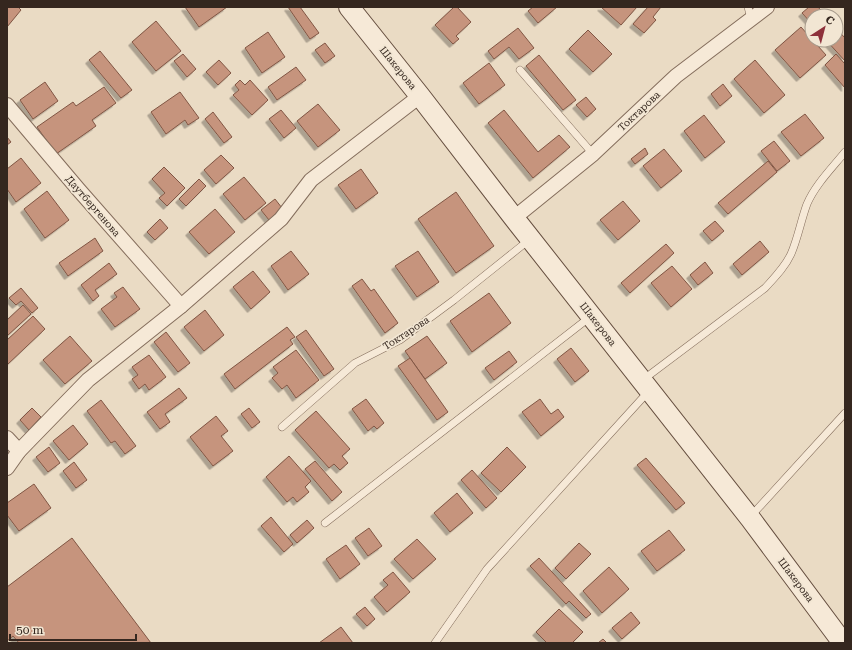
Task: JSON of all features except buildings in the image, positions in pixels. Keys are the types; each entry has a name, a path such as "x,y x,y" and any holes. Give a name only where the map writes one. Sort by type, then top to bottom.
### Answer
{"street":[{"name":"Шакерова","path":"349,7 750,518 843,643"},
{"name":"Токтарова","path":"514,218 593,154 676,76 750,13 767,7"},
{"path":"7,468 19,451 88,380 181,306 281,219 311,180 420,96"},
{"name":"Даутбергенова","path":"7,105 78,189 181,306"},
{"path":"7,438 19,451"}],"lane":[{"path":"520,70 593,154"},
{"path":"435,643 487,569 646,385 765,288 780,271 790,255 808,204 814,193 830,169 845,152"},
{"name":"Токтарова","path":"282,427 356,363 400,340 454,300 530,239"},
{"path":"325,523 592,315"},
{"path":"750,518 845,413"}]}
